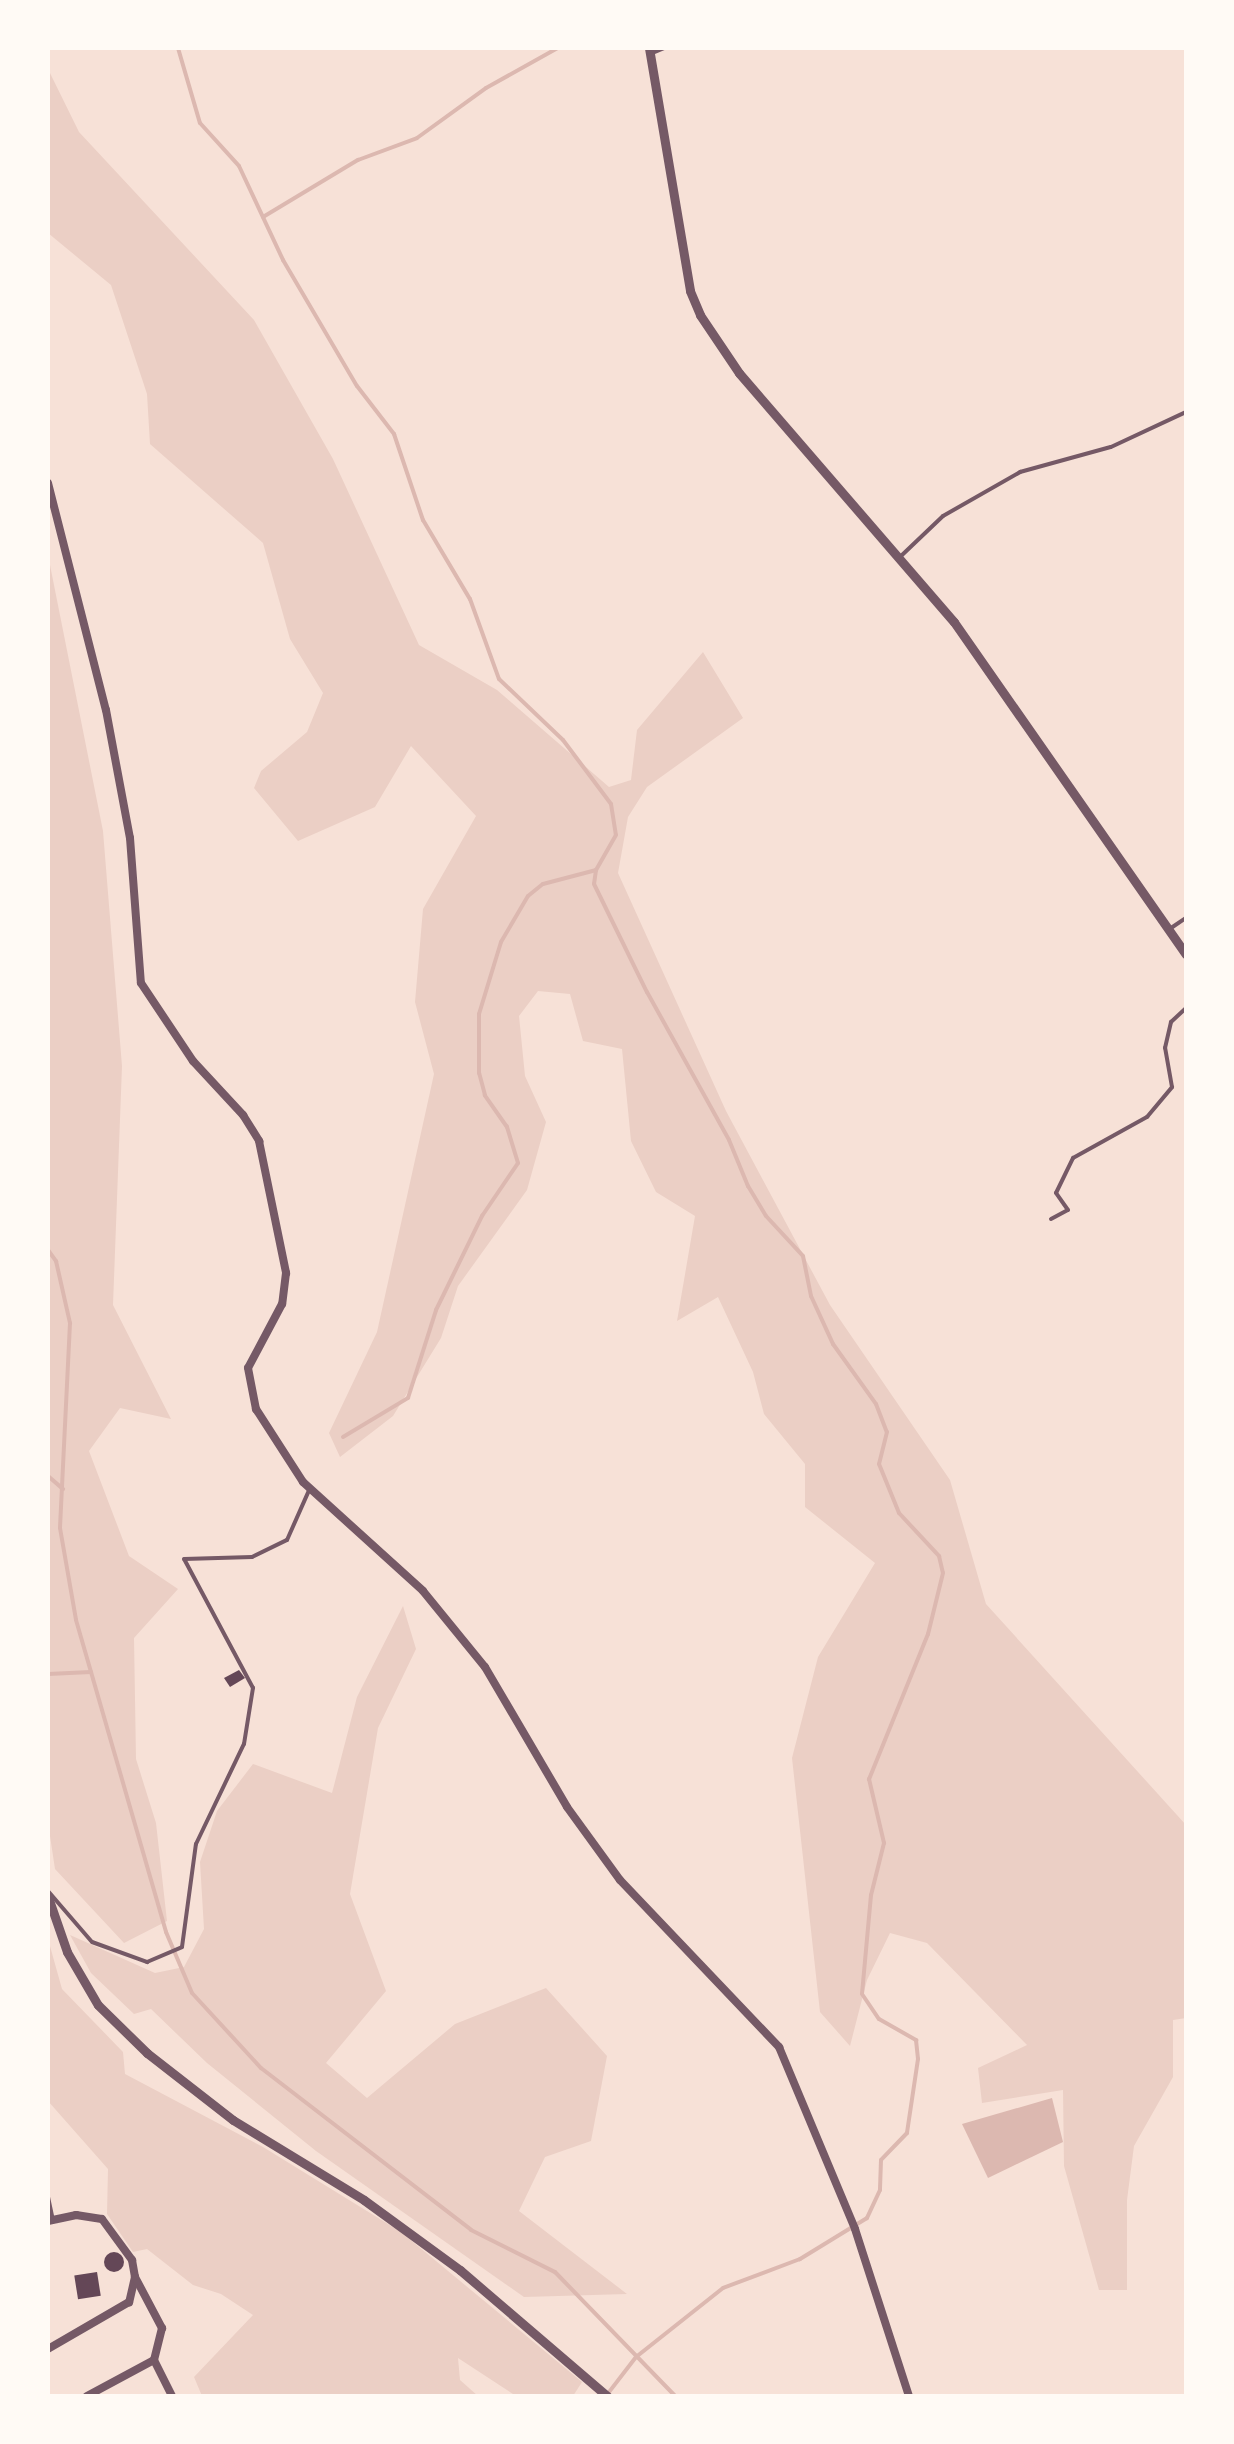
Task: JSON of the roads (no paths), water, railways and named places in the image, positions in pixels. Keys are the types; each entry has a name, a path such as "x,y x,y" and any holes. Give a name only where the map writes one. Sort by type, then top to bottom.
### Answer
{"street":[{"path":"649,51 690,291 700,315 738,372 954,622 1186,954"},
{"path":"48,482 106,710 130,838 141,983 193,1061 243,1114 259,1141 286,1273 282,1304 248,1368 256,1408 310,1488 423,1591 485,1667 567,1808 620,1880 778,2046 850,2215 909,2396"},
{"path":"48,1894 67,1952 98,2004 147,2053 233,2120 364,2200 460,2270 607,2396"},
{"path":"50,2220 76,2215 102,2220 132,2260 135,2277 162,2328 154,2360 172,2396"},
{"path":"48,2348 129,2302 135,2277"},
{"path":"87,2396 154,2360"}],"lane":[{"path":"649,51 664,48"},
{"path":"898,560 944,516 1020,472 1111,446 1186,412"},
{"path":"1171,928 1186,918"},
{"path":"1052,1219 1068,1210 1056,1193 1073,1158 1147,1117 1172,1087 1164,1048 1171,1022 1186,1008"},
{"path":"48,1894 92,1942 147,1962 182,1947 196,1844 244,1744 254,1688 184,1559 252,1558 287,1540 310,1488"},
{"path":"48,2197 50,2220"}],"waterway":[{"path":"178,48 200,123 239,166 283,260 357,386 394,434 423,520 470,599 499,679 563,740 611,804 616,835 596,870 594,884 647,992 729,1140 748,1186 766,1216 803,1256 811,1296 833,1344 876,1404 887,1432 879,1464 899,1513 939,1556 943,1573 928,1634 869,1779 884,1843 871,1895 862,1994 879,2019 916,2040 918,2059 907,2133 881,2160 880,2190 867,2218 800,2259 723,2288 636,2357 609,2392"},
{"path":"263,217 358,160 417,138 486,88 558,48"},
{"path":"343,1437 408,1398 436,1310 482,1216 518,1163 507,1127 485,1095 479,1073 479,1014 501,942 528,896 543,884 596,870"},
{"path":"48,1250 56,1261 70,1323 60,1528 76,1620 166,1932 192,1993 261,2068 471,2230 555,2272 675,2396"},
{"path":"48,1476 63,1489"},
{"path":"48,1674 91,1672"}]}
